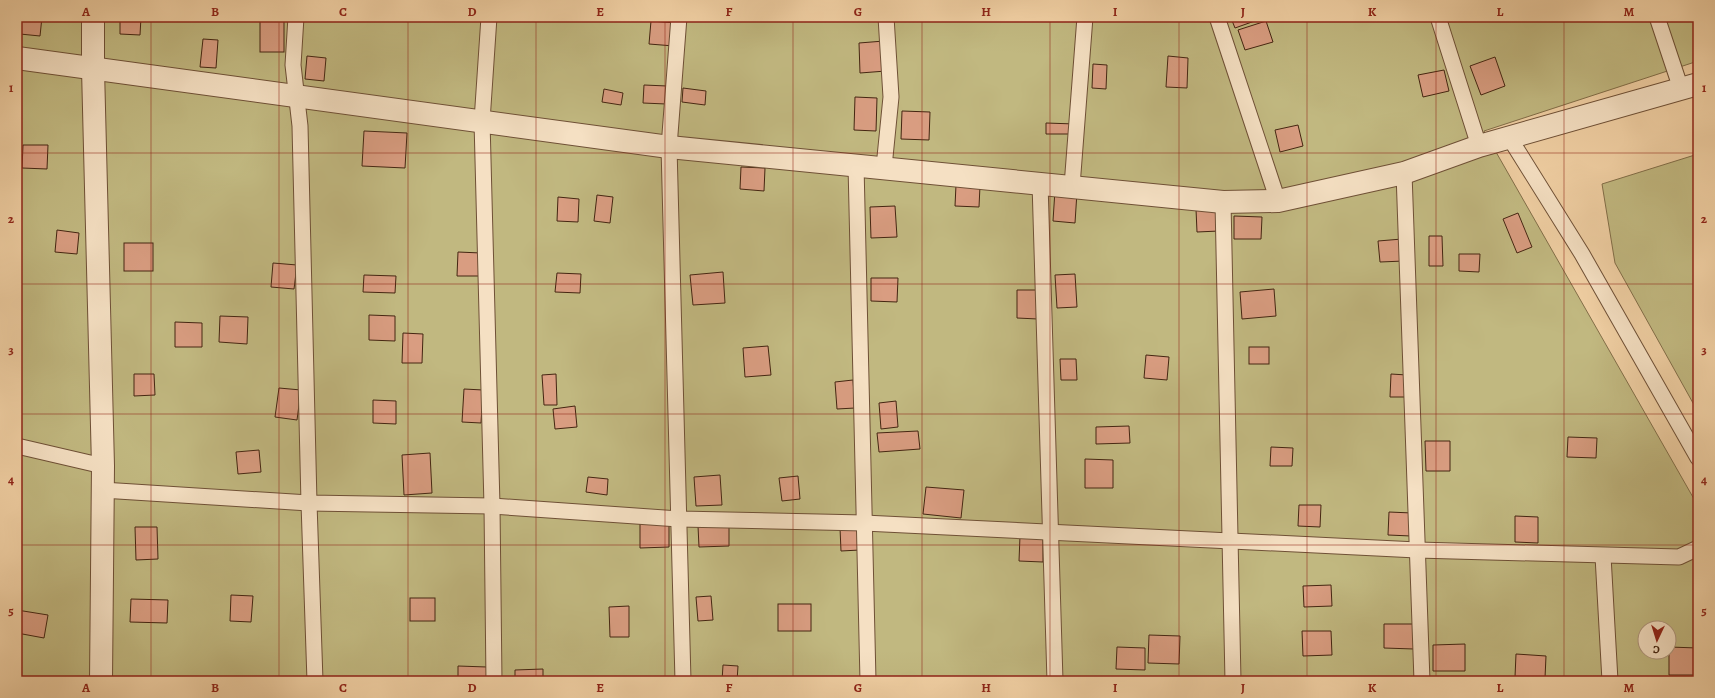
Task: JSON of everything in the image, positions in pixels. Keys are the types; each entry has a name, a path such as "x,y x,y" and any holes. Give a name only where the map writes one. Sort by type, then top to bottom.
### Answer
{"street":[{"path":"94,17 93,69 103,466 101,681"},
{"path":"17,58 669,147 884,167 1223,202 1278,201 1404,173 1479,146 1690,86"}],"lane":[{"path":"296,17 293,65 300,126 315,681"},
{"path":"489,17 482,121 492,506 494,681"},
{"path":"679,17 669,147 683,681"},
{"path":"884,167 890,97 886,17"},
{"path":"1072,186 1085,17"},
{"path":"1217,17 1278,201"},
{"path":"1438,17 1479,146"},
{"path":"1658,17 1690,86"},
{"path":"1509,138 1582,254 1698,458"},
{"path":"856,165 868,681"},
{"path":"1404,173 1422,681"},
{"path":"1040,183 1055,681"},
{"path":"1223,202 1233,681"},
{"path":"17,446 103,466"},
{"path":"102,490 309,503 492,506 679,519 864,523 1417,550 1603,556 1679,556 1698,548"},
{"path":"1603,556 1610,681"}],"shaded area":[{"path":"17,17 1698,17 1698,61 1484,131 1698,506 1698,681 17,681"},
{"path":"1698,154 1698,412 1615,263 1602,184"}],"building":[{"path":"22,17 42,17 40,36 20,34"},
{"path":"120,17 141,17 140,35 120,34"},
{"path":"1266,17 1235,28 1231,18"},
{"path":"260,19 284,19 284,52 260,52"},
{"path":"651,21 676,23 674,46 649,44"},
{"path":"1266,21 1273,42 1245,50 1238,30"},
{"path":"203,39 218,40 216,68 200,67"},
{"path":"884,41 886,71 860,73 859,43"},
{"path":"307,56 326,58 324,81 305,79"},
{"path":"1168,56 1188,58 1187,88 1166,87"},
{"path":"1495,57 1505,86 1481,95 1470,66"},
{"path":"1093,64 1107,65 1106,89 1092,88"},
{"path":"1444,70 1449,91 1423,97 1418,75"},
{"path":"644,85 667,86 666,104 643,103"},
{"path":"683,88 706,91 705,105 682,102"},
{"path":"604,89 623,93 621,105 602,102"},
{"path":"855,97 877,98 876,131 854,130"},
{"path":"902,111 930,112 929,140 901,139"},
{"path":"1046,123 1075,124 1075,134 1046,134"},
{"path":"1298,125 1303,146 1280,152 1275,130"},
{"path":"364,131 407,133 405,168 362,166"},
{"path":"23,145 48,145 47,169 22,168"},
{"path":"741,167 765,168 764,191 740,189"},
{"path":"956,185 980,186 979,207 955,206"},
{"path":"1055,190 1077,192 1075,223 1053,221"},
{"path":"597,195 613,197 610,223 594,221"},
{"path":"558,197 579,199 578,222 557,221"},
{"path":"895,206 897,237 871,238 870,207"},
{"path":"1219,208 1219,231 1197,232 1196,209"},
{"path":"1518,213 1532,247 1517,253 1503,219"},
{"path":"1234,216 1262,217 1261,239 1234,239"},
{"path":"57,230 79,233 77,254 55,252"},
{"path":"1429,236 1442,236 1443,266 1429,266"},
{"path":"1402,239 1404,261 1380,262 1378,241"},
{"path":"124,243 153,243 153,271 124,271"},
{"path":"458,252 481,253 481,276 457,276"},
{"path":"1459,254 1480,254 1479,272 1459,271"},
{"path":"273,263 297,265 294,289 271,287"},
{"path":"723,272 725,303 693,305 690,275"},
{"path":"557,273 581,274 580,293 555,292"},
{"path":"1075,274 1077,307 1057,308 1055,275"},
{"path":"364,275 396,276 395,293 363,292"},
{"path":"871,278 898,278 897,302 871,301"},
{"path":"1274,289 1276,316 1242,319 1240,292"},
{"path":"1017,290 1038,290 1038,319 1017,318"},
{"path":"369,315 395,316 395,341 369,340"},
{"path":"220,316 248,317 247,344 219,342"},
{"path":"175,322 202,323 202,347 175,347"},
{"path":"403,333 423,334 422,363 402,363"},
{"path":"768,346 771,375 745,377 743,348"},
{"path":"1249,347 1269,347 1269,364 1249,364"},
{"path":"1146,355 1169,357 1167,380 1144,378"},
{"path":"1060,359 1076,359 1077,380 1061,380"},
{"path":"134,374 154,374 155,395 134,396"},
{"path":"556,374 557,405 544,405 542,375"},
{"path":"1391,374 1407,375 1406,397 1390,397"},
{"path":"853,380 855,408 837,409 835,382"},
{"path":"279,388 301,390 297,420 275,417"},
{"path":"464,389 483,390 481,423 462,422"},
{"path":"373,400 396,401 396,424 373,423"},
{"path":"896,401 898,427 881,429 879,403"},
{"path":"575,406 577,427 555,429 553,409"},
{"path":"1129,426 1130,443 1096,444 1096,427"},
{"path":"918,431 920,449 879,452 877,433"},
{"path":"1568,437 1597,438 1596,458 1567,457"},
{"path":"1425,441 1450,441 1450,471 1426,471"},
{"path":"1271,447 1293,448 1292,466 1270,466"},
{"path":"259,450 261,472 238,474 236,452"},
{"path":"430,453 432,493 404,495 402,455"},
{"path":"1085,459 1113,460 1113,488 1085,488"},
{"path":"720,475 722,505 696,506 694,477"},
{"path":"798,476 800,499 782,501 779,478"},
{"path":"588,477 608,479 607,495 586,492"},
{"path":"926,487 964,490 961,518 923,514"},
{"path":"1299,505 1321,505 1320,527 1298,526"},
{"path":"1389,512 1412,513 1411,536 1388,535"},
{"path":"1515,516 1538,517 1538,543 1515,542"},
{"path":"669,521 669,547 640,548 640,522"},
{"path":"729,525 729,546 699,547 698,526"},
{"path":"135,527 157,527 158,559 136,560"},
{"path":"858,527 860,550 841,551 840,528"},
{"path":"1020,536 1043,536 1043,562 1019,561"},
{"path":"1331,585 1332,606 1304,607 1303,586"},
{"path":"231,595 253,596 251,622 230,621"},
{"path":"711,596 713,620 698,621 696,597"},
{"path":"410,598 435,598 435,621 410,621"},
{"path":"131,599 168,600 167,623 130,622"},
{"path":"778,604 811,604 811,631 778,631"},
{"path":"629,606 629,637 610,637 609,607"},
{"path":"17,610 48,615 44,638 17,633"},
{"path":"1384,624 1415,624 1414,649 1384,648"},
{"path":"1302,631 1331,631 1332,655 1303,656"},
{"path":"1149,635 1180,636 1179,664 1148,663"},
{"path":"1465,644 1465,671 1433,671 1433,645"},
{"path":"1117,647 1145,648 1145,670 1116,669"},
{"path":"1677,647 1698,648 1698,675 1669,675 1669,660 1677,660"},
{"path":"1516,654 1546,656 1545,678 1515,677"},
{"path":"723,665 738,666 737,681 722,681"},
{"path":"458,666 487,667 486,681 458,681"},
{"path":"543,669 543,681 515,681 515,670"},
{"path":"1201,678 1231,679 1231,681 1200,681"},
{"path":"863,679 863,681 840,681 840,680"}]}
